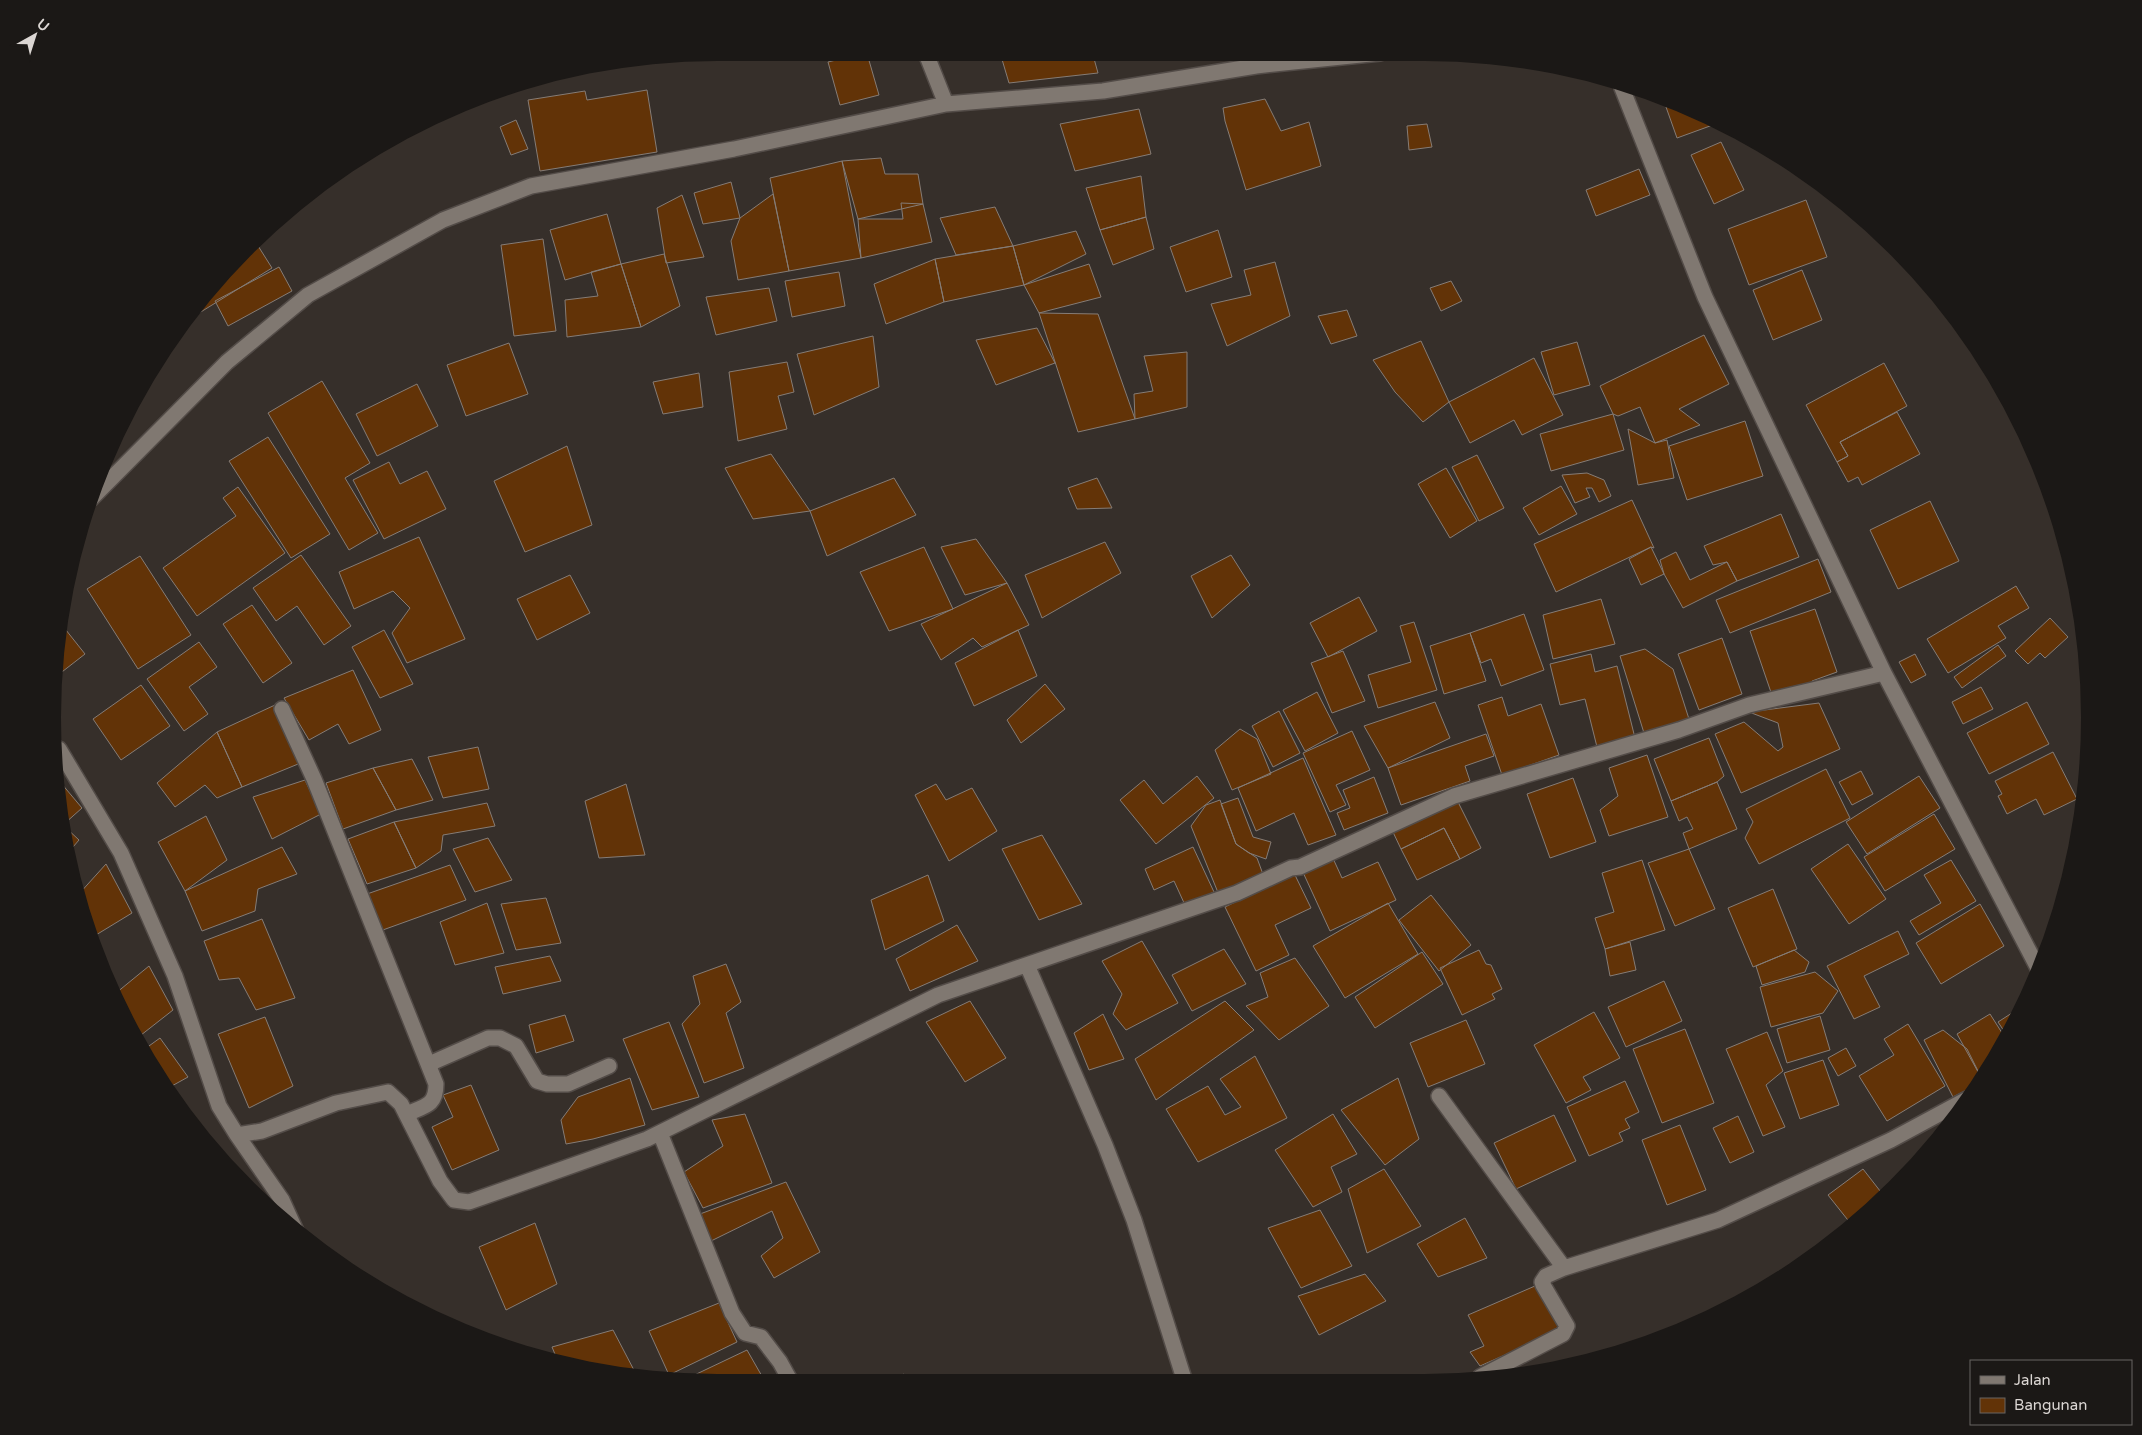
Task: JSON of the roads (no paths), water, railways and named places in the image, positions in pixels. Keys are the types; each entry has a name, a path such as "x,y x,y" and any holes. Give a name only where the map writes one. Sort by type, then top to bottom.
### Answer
{"street":[{"path":"929,61 946,104"},
{"path":"104,486 227,362 308,295 443,220 531,186 734,149 946,104 1102,91 1256,66 1304,61"},
{"path":"1624,93 1705,297 1884,673 2034,961"},
{"path":"237,1136 262,1131 336,1103 388,1092 402,1104 440,1181 454,1200 469,1202 648,1139 938,995 1237,893 1291,868 1300,867 1454,796 1680,730 1749,704 1884,673"},
{"path":"282,709 314,779 436,1084 436,1096 432,1102 406,1114"},
{"path":"63,755 122,852 175,976 219,1106 237,1136 282,1200 288,1214"},
{"path":"1027,965 1105,1145 1134,1220 1182,1374"},
{"path":"429,1064 488,1038 500,1038 516,1046 537,1081 547,1084 568,1084 609,1066"},
{"path":"1439,1096 1564,1268"},
{"path":"1495,1369 1564,1334 1566,1331 1567,1326 1542,1282 1546,1276 1564,1268 1718,1220 1891,1140 1952,1107"},
{"path":"660,1133 732,1313 745,1333 761,1336 787,1374"}]}
